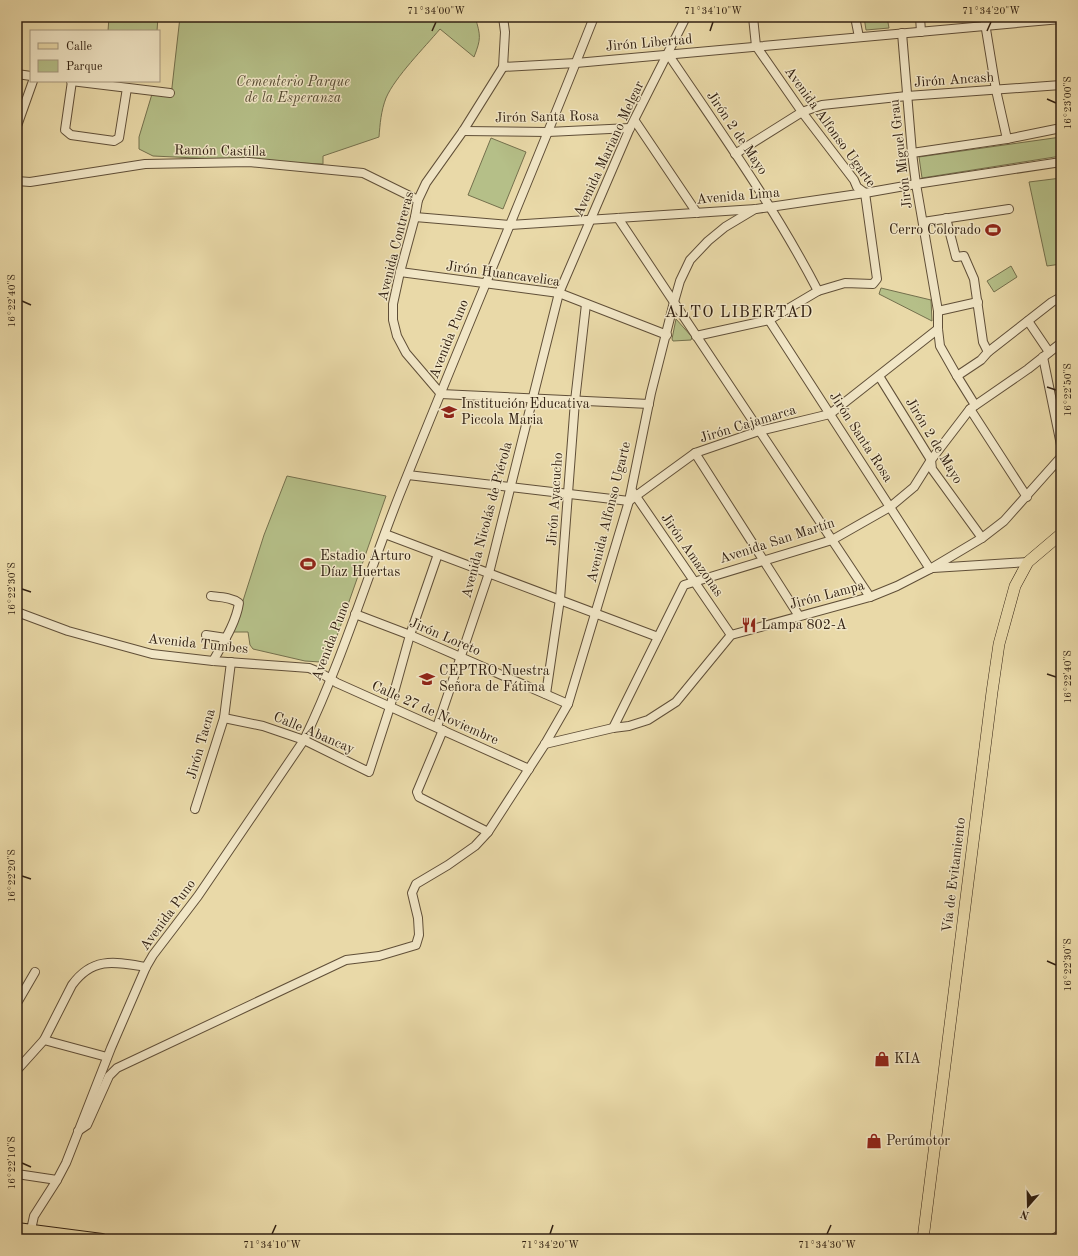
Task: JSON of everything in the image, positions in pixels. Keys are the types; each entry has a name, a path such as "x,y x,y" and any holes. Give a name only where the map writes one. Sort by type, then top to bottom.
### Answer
{"highway":[{"name":"Vía de Evitamiento","path":"923,1239 999,644 1015,586 1028,562 1061,534"}],"main road":[{"path":"17,1228 30,1234 102,1239"}],"street":[{"name":"Avenida Contreras","path":"441,394 406,353 397,336 393,320 393,304 418,200 426,183 463,131 503,67 506,32 503,17"},
{"name":"Avenida Puno","path":"30,1234 37,1209 57,1180 66,1163 107,1057 146,967 198,896 304,740 331,679 408,476 594,17"},
{"name":"Avenida Mariano Melgar","path":"559,293 633,124 686,17"},
{"name":"Avenida Alfonso Ugarte","path":"696,336 769,320 818,291 845,283 873,284 877,279 865,193 857,187 854,180 802,112 756,46 753,17"},
{"path":"855,17 859,37"},
{"path":"920,17 921,32"},
{"name":"Jirón Libertad","path":"503,67 921,32 984,21 1061,19"},
{"path":"984,21 996,90 1007,139"},
{"name":"Jirón Miguel Grau","path":"902,33 912,153 938,311 940,346 973,407 1027,497"},
{"name":"Jirón 2 de Mayo","path":"668,54 770,207 796,249 818,291"},
{"path":"17,74 30,76"},
{"path":"17,126 33,82"},
{"path":"71,82 65,130 67,133 71,135 114,141 119,138 127,88"},
{"path":"79,82 170,93"},
{"name":"Jirón Ancash","path":"735,154 802,112 822,105 907,96 1061,85"},
{"path":"633,124 697,213"},
{"name":"Jirón Santa Rosa","path":"463,131 548,132 633,124"},
{"path":"912,153 1007,139 1061,128"},
{"name":"Ramón Castilla","path":"17,181 30,182 145,164 249,162 363,173 418,200"},
{"name":"Avenida Lima","path":"415,217 510,225 755,209 1061,162"},
{"name":"Avenida Alfonso Ugarte","path":"78,1131 86,1125 109,1076 117,1068 346,960 379,956 416,945 419,935 418,918 412,892 416,884 448,865 475,846 488,832 545,744 568,704 632,496 649,404 680,281 690,260 708,241 725,227 755,209"},
{"path":"923,222 1009,209"},
{"path":"618,218 870,597"},
{"path":"946,218 956,256 964,256 974,279 983,342 988,352"},
{"name":"Jirón Huancavelica","path":"400,272 559,293 667,335"},
{"name":"Avenida Nicolás de Piérola","path":"488,832 419,797 417,792 440,729 461,657 489,573 559,293"},
{"path":"956,376 981,360 988,352 1028,320 1061,297"},
{"path":"938,311 978,302"},
{"name":"Jirón Ayacucho","path":"546,694 560,599 575,401 586,304"},
{"name":"Jirón Santa Rosa","path":"769,320 930,569"},
{"path":"1028,320 1046,354 1061,445"},
{"name":"Jirón Cajamarca","path":"632,496 695,453 759,431 830,414 938,329"},
{"name":"Avenida San Martín","path":"613,728 684,585 832,540 890,507 914,488 931,460 973,407 1006,385 1061,343"},
{"name":"Jirón 2 de Mayo","path":"879,376 931,460 932,469 982,538"},
{"path":"441,394 649,404"},
{"path":"695,453 799,616"},
{"name":"Jirón Lampa","path":"731,635 870,597 897,586 930,569 982,538 1004,521 1027,497 1061,457"},
{"path":"408,476 568,494 632,496"},
{"name":"Jirón Amazonas","path":"632,496 695,582 731,635"},
{"path":"385,534 596,612 658,637"},
{"path":"390,707 410,635 438,554"},
{"path":"930,569 1028,562"},
{"path":"210,596 227,598 239,603 226,638 213,661"},
{"name":"Avenida Tumbes","path":"17,612 68,631 141,652 213,661 309,668 331,679"},
{"name":"Jirón Loreto","path":"355,614 410,635 568,704"},
{"path":"206,635 226,638"},
{"path":"545,744 613,728 629,726 648,720 676,702 731,635"},
{"name":"Jirón Tacna","path":"195,809 224,718 231,662"},
{"name":"Calle 27 de Noviembre","path":"331,679 336,683 529,769"},
{"name":"Calle Abancay","path":"224,718 263,726 304,740 369,772 390,707"},
{"path":"17,1070 44,1040 77,978 92,967 107,962 146,967"},
{"path":"18,999 35,972"},
{"path":"44,1040 107,1057"},
{"path":"17,1174 57,1180"},
{"path":"1053,1239 1061,1234"}],"green space":[{"path":"109,17 158,17 157,30 108,30"},
{"name":"Cementerio Parque de la Esperanza","path":"180,17 475,17 479,37 478,46 474,57 440,29 403,72 390,90 383,108 379,137 323,156 323,164 153,156 139,149 139,137 152,94 171,96"},
{"path":"864,17 887,17 889,28 866,30"},
{"path":"1061,137 1061,156 922,178 919,157"},
{"path":"491,138 526,152 503,209 468,195"},
{"path":"1061,178 1061,264 1047,266 1029,182"},
{"path":"1011,266 1017,277 994,292 987,281"},
{"path":"881,288 931,300 932,321 879,294"},
{"path":"676,319 692,337 691,340 673,341 672,339"},
{"name":"Estadio Arturo Díaz Huertas","path":"287,476 386,496 330,656 320,662 305,661 253,649 250,645 248,632 233,632 264,535"}],"place":[{"name":"Cerro Colorado","path":"993,230"},
{"name":"Institución Educativa Piccola Maria","path":"449,412"},
{"name":"Estadio Arturo Díaz Huertas","path":"308,564"},
{"name":"Lampa 802-A","path":"749,625"},
{"name":"CEPTRO Nuestra Señora de Fátima","path":"427,679"},
{"name":"KIA","path":"882,1059"},
{"name":"Perúmotor","path":"874,1141"}],"district":[{"name":"ALTO LIBERTAD","path":"739,313"}]}
